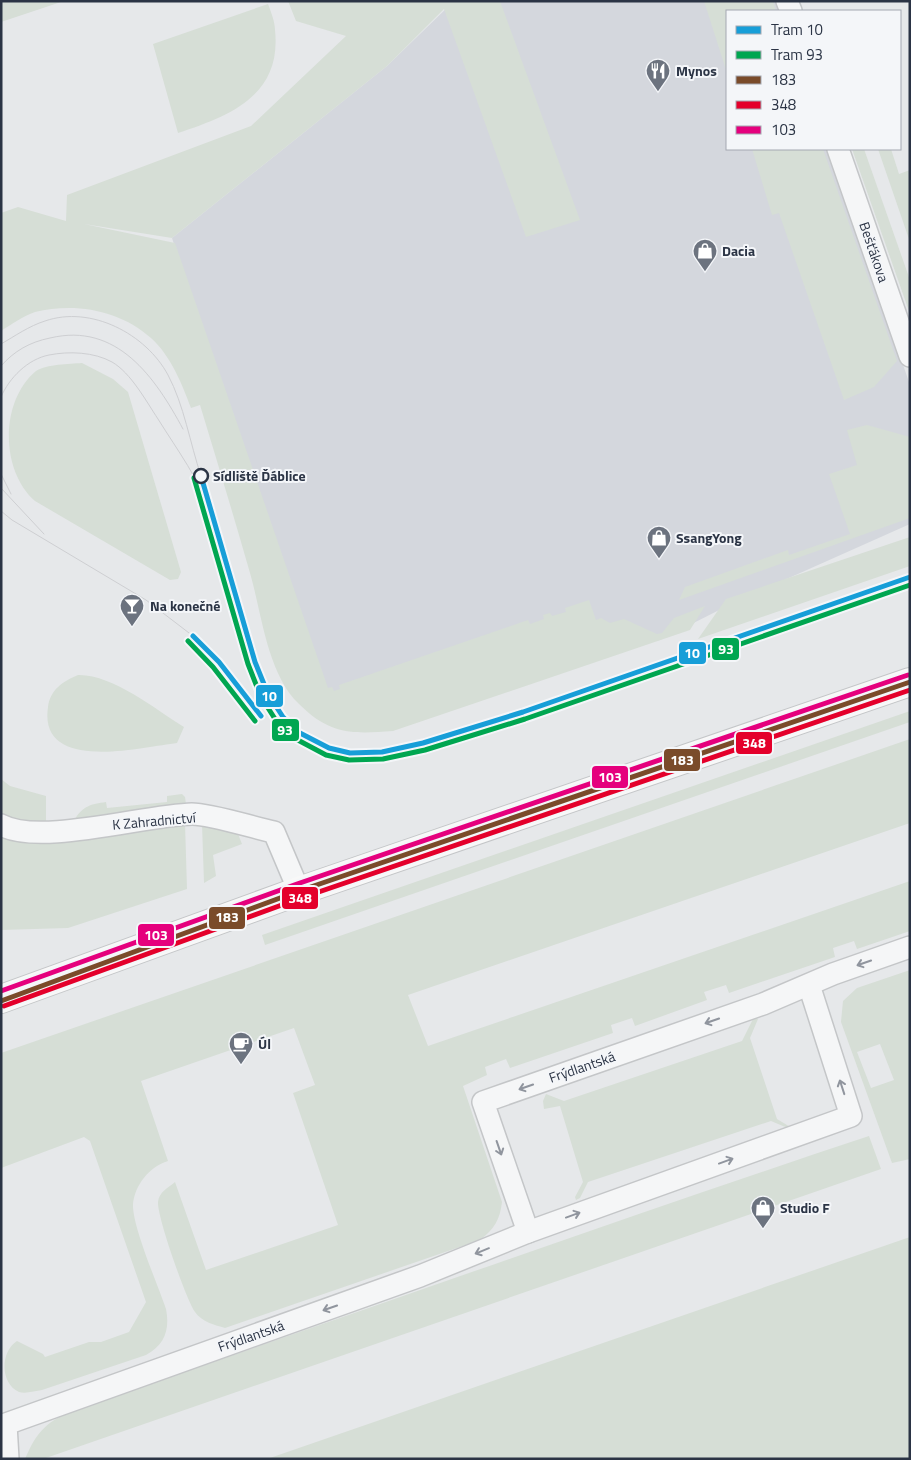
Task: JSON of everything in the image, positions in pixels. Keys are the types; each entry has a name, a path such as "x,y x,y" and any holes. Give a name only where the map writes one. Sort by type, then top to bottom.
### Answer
{"main road":[{"path":"1,999 299,891 910,682"}],"street":[{"name":"Bešťákova","path":"838,150 910,356"},
{"name":"K Zahradnictví","path":"1,826 13,832 55,832 194,814 274,832 299,891"},
{"name":"Frýdlantská","path":"528,1232 483,1102 910,947"},
{"name":"Frýdlantská","path":"8,1459 6,1424 420,1276 528,1232 851,1116 809,985"}],"shaded area":[{"path":"1,1 64,1 1,22"},
{"path":"288,1 500,1 580,220 526,237 444,9 387,66 172,238 84,224 175,243 328,688 332,687 334,691 340,689 339,685 528,620 530,624 544,619 543,615 550,613 552,616 566,612 565,608 589,600 596,620 601,618 610,623 624,619 657,634 662,633 674,618 705,606 690,630 393,731 353,732 332,727 321,722 299,704 288,691 280,676 267,642 250,573 200,405 191,408 175,371 158,345 139,328 125,321 111,315 81,308 50,309 35,312 1,331 1,213 18,207 66,221 67,195 251,126 346,36 296,21"},
{"path":"454,1 779,1 783,10 726,10 726,150 829,150 910,385 910,524 735,602 660,640 326,713 172,238 387,66"},
{"path":"704,1 773,1 776,10 726,10 726,70"},
{"path":"268,4 275,27 275,53 270,72 261,87 248,100 233,110 216,119 178,133 153,44"},
{"path":"752,150 823,150 897,361 874,387 844,400 779,213 772,215"},
{"path":"852,150 864,150 910,280 910,314"},
{"path":"878,150 891,150 899,174 910,170 910,242"},
{"path":"82,363 113,379 128,392 181,572 178,579 170,580 35,501 24,488 15,472 10,454 9,436 11,417 16,400 24,384 36,371 46,367"},
{"path":"867,425 910,437 910,518 679,600 685,587 788,550 789,555 850,534 829,474 857,465 847,430"},
{"path":"910,537 910,566 698,639 726,599"},
{"path":"78,675 91,676 119,686 184,727 177,743 96,752 75,749 59,741 49,728 49,701 58,687"},
{"path":"910,711 910,722 265,945 262,935"},
{"path":"910,739 910,823 408,995 428,1046 910,881 910,931 857,949 854,941 833,948 835,957 729,993 726,985 704,992 707,1000 635,1026 632,1018 611,1025 613,1033 510,1068 506,1059 485,1067 487,1075 463,1086 502,1202 496,1224 480,1240 225,1328 209,1323 195,1312 185,1291 162,1224 158,1202 160,1196 164,1190 175,1182 206,1270 338,1225 293,1093 315,1085 294,1028 141,1081 168,1161 149,1172 144,1178 134,1197 133,1204 141,1241 166,1309 167,1323 165,1336 158,1346 146,1355 42,1390 28,1393 19,1392 8,1382 4,1367 5,1360 7,1352 17,1341 43,1354 45,1357 89,1342 101,1342 129,1332 146,1302 90,1141 84,1137 1,1168 1,1053"},
{"path":"1,779 10,786 46,796 46,822 14,822 1,814"},
{"path":"182,794 185,797 186,804 75,819 84,808 96,804 106,802 107,808 167,802 167,796"},
{"path":"185,823 187,889 68,928 1,930 1,837 30,843"},
{"path":"202,824 238,834 242,844 213,855 216,876 204,883"},
{"path":"910,970 910,1159 892,1163 841,1022 843,1001 857,988","holes":["880,1044 894,1080 871,1088 857,1052"]},
{"path":"754,1017 758,1019 750,1038 777,1119 792,1128 790,1129 771,1121 588,1182 580,1198 576,1200 575,1197 583,1182 560,1106 544,1109 543,1101 546,1094 564,1101 742,1041"},
{"path":"869,1136 881,1169 43,1459 25,1459 34,1440 44,1428 76,1409"},
{"path":"910,1237 910,1459 267,1459"}],"tram line":[{"path":"1,344 33,326 63,317 81,317 98,320 132,336 158,360 174,387 183,411 201,476"},
{"path":"1,366 17,352 43,340 74,335 95,338 114,346 131,358 146,373 160,391 183,429"},
{"path":"1,397 14,376 27,365 41,357 81,353 97,356 112,362 126,373 143,396 194,477 212,515"},
{"path":"1,474 11,494"},
{"name":"10","path":"201,476 255,662 268,694 283,717 298,732 329,748 350,753 382,752 423,743 523,712 910,577"},
{"name":"93","path":"194,478 248,664 261,697 277,722 294,738 326,755 349,760 383,759 425,750 525,719 910,585"},
{"path":"1,488 44,534"},
{"path":"1,511 12,520 146,600 193,636"},
{"name":"10","path":"193,636 219,662 261,716"},
{"name":"93","path":"188,641 213,667 255,721"}],"transit line":[{"name":"103","path":"1,991 297,884 908,675"},
{"name":"183","path":"1,1001 299,891 910,682"},
{"name":"348","path":"4,1006 301,898 910,690"}],"place":[{"name":"Mynos","path":"658,92"},
{"name":"Dacia","path":"705,272"},
{"name":"Sídliště Ďáblice","path":"201,476"},
{"name":"SsangYong","path":"659,559"},
{"name":"Na konečné","path":"132,627"},
{"name":"Úl","path":"241,1065"},
{"name":"Studio F","path":"763,1229"}]}
